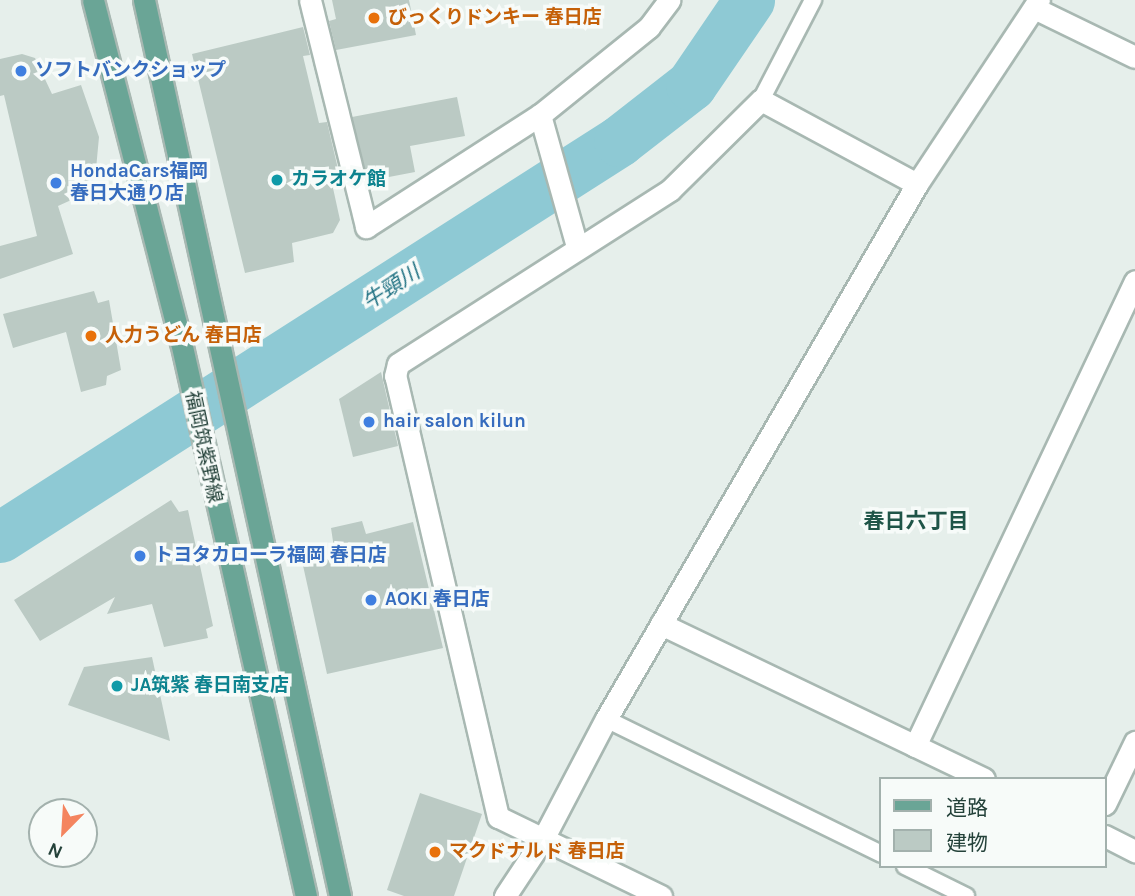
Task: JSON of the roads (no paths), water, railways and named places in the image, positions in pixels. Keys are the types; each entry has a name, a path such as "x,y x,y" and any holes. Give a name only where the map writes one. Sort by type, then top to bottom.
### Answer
{"main road":[{"name":"福岡筑紫野線","path":"93,0 181,342 204,458 306,896"},
{"name":"福岡筑紫野線","path":"144,0 340,896"}],"street":[{"path":"310,0 366,227 542,122 649,27 669,0"},
{"path":"505,896 544,837 606,719 917,184 1036,4 1135,57"},
{"path":"661,896 498,817 395,376 405,356 573,238 670,190 761,100 917,184"},
{"path":"542,122 573,238"},
{"path":"915,746 1135,281"},
{"path":"661,624 980,777"},
{"path":"1107,800 1135,742"},
{"path":"1107,837 1135,851"}],"lane":[{"path":"761,100 813,0"},
{"path":"606,719 880,855"},
{"path":"909,868 966,896"}],"waterway":[{"name":"牛頸川","path":"0,537 619,141 691,85 749,0"}],"place":[{"name":"びっくりドンキー 春日店","path":"374,18"},
{"name":"ソフトバンクショップ","path":"21,71"},
{"name":"カラオケ館","path":"277,180"},
{"name":"HondaCars福岡 春日大通り店","path":"56,183"},
{"name":"人力うどん 春日店","path":"91,336"},
{"name":"hair salon kilun","path":"369,422"},
{"name":"トヨタカローラ福岡 春日店","path":"140,556"},
{"name":"AOKI 春日店","path":"371,600"},
{"name":"JA筑紫 春日南支店","path":"117,686"},
{"name":"マクドナルド 春日店","path":"435,852"}],"district":[{"name":"春日六丁目","path":"916,521"}]}
